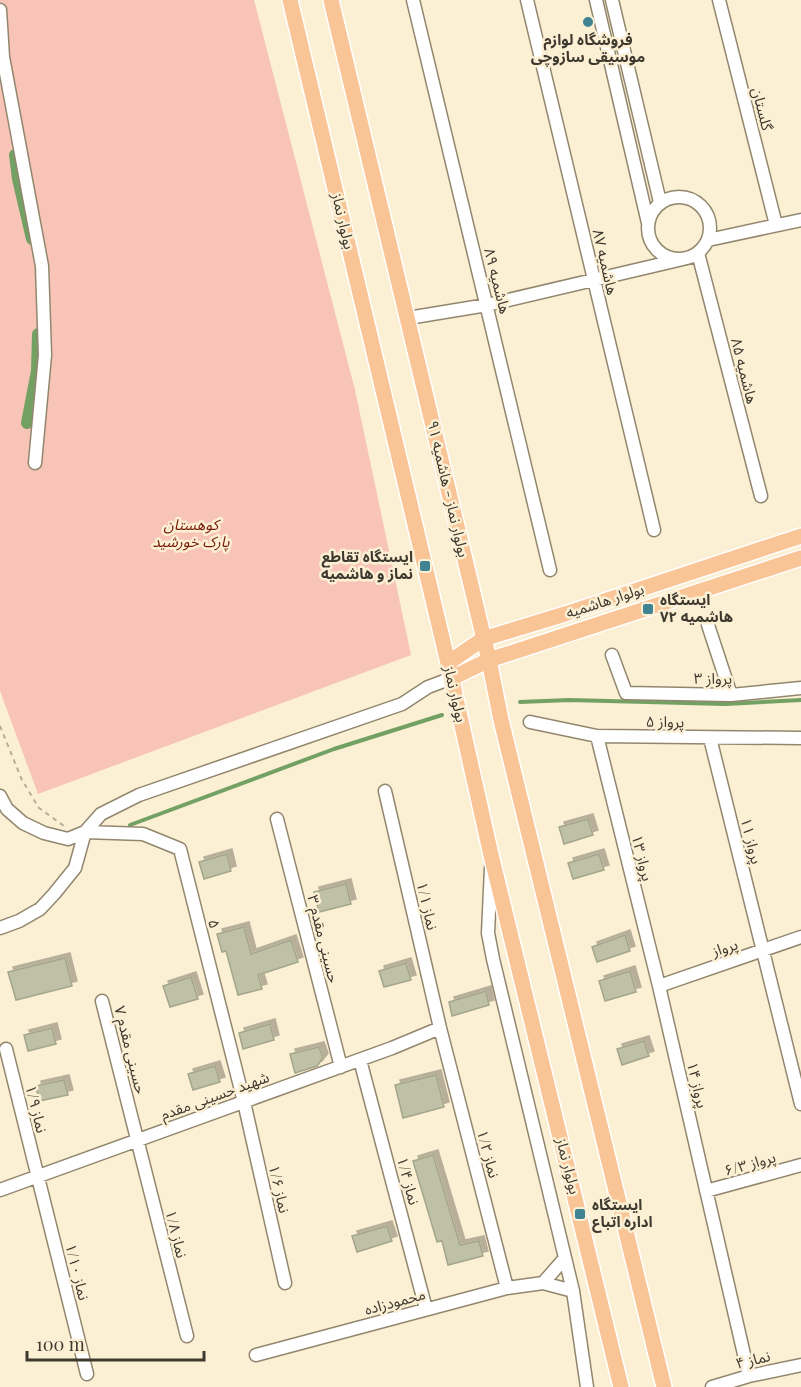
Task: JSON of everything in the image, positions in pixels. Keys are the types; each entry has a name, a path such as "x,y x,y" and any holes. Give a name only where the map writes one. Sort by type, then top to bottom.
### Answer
{"main road":[{"name":"بولوار نماز","path":"290,0 450,670 491,855 621,1387"},
{"path":"331,0 408,318"},
{"name":"بولوار نماز - هاشمیه ۹۱","path":"408,318 489,660"},
{"name":"بولوار هاشمیه","path":"450,670 483,639 577,611 801,536"},
{"name":"بولوار هاشمیه","path":"450,670 489,660 801,558"},
{"path":"489,660 501,720 663,1387"}],"street":[{"name":"هاشمیه ۸۹","path":"413,0 550,570"},
{"name":"هاشمیه ۸۷","path":"527,0 654,530"},
{"path":"596,0 650,240 660,253 675,259 683,259"},
{"path":"612,0 660,202"},
{"name":"گلستان","path":"719,0 776,225"},
{"path":"0,10 3,57 42,266 45,355 35,463"},
{"path":"408,318 487,305 683,259 698,253 708,240 710,232 708,216 691,198 675,196 660,202 650,215 648,223"},
{"path":"708,240 801,220"},
{"name":"هاشمیه ۸۵","path":"698,253 760,496"},
{"path":"708,625 731,695"},
{"name":"پرواز ۳","path":"612,656 626,693 731,695 801,688"},
{"path":"0,796 8,809 23,823 44,833 68,839 85,832 101,814 139,795 402,704 450,670"},
{"name":"پرواز ۵","path":"530,722 597,736 801,738"},
{"name":"پرواز ۱۳","path":"597,736 659,986"},
{"name":"پرواز ۱۱","path":"710,738 801,1104"},
{"name":"نماز ۱/۱","path":"385,791 440,1028"},
{"name":"حسینی مقدم ۳","path":"277,819 341,1067"},
{"path":"0,928 40,909 54,894 75,868 85,832"},
{"name":"۵","path":"85,832 143,834 180,849 244,1102"},
{"path":"491,855 488,921 493,958 573,1291 588,1387"},
{"name":"پرواز","path":"659,986 801,938"},
{"name":"پرواز ۱۴","path":"659,986 749,1376"},
{"name":"حسینی مقدم ۷","path":"102,1001 137,1140"},
{"name":"شهید حسینی مقدم","path":"0,1190 341,1067 440,1028"},
{"name":"نماز ۱/۲","path":"440,1028 507,1288"},
{"name":"نماز ۱/۹","path":"6,1049 38,1176"},
{"name":"نماز ۱/۴","path":"360,1060 426,1309"},
{"name":"نماز ۱/۶","path":"244,1102 285,1283"},
{"name":"نماز ۱/۸","path":"137,1140 187,1336"},
{"name":"پرواز ۶/۳","path":"706,1191 801,1165"},
{"name":"نماز ۱/۱۰","path":"38,1176 87,1374"},
{"path":"543,1283 565,1258"},
{"name":"محمودزاده","path":"256,1355 507,1288 543,1283 573,1291"},
{"name":"نماز ۴","path":"712,1387 801,1365"}],"path":[{"path":"0,726 22,780 39,808 63,824 68,839"}],"green space":[{"name":"کوهستان پارک خورشید","path":"0,0 254,0 355,390 411,655 38,794 0,691"}],"building":[{"path":"588,819 593,835 564,844 559,827"},
{"path":"227,854 231,871 204,879 199,862"},
{"path":"599,854 604,870 573,879 568,863"},
{"path":"346,884 351,904 319,912 314,892"},
{"path":"244,927 251,954 291,940 298,962 258,975 262,989 238,995 226,951 222,952 217,934"},
{"path":"625,935 630,951 597,962 592,947"},
{"path":"65,958 72,986 16,1000 8,972"},
{"path":"406,963 411,980 384,987 379,971"},
{"path":"630,971 636,992 605,1001 599,981"},
{"path":"191,977 198,999 170,1007 163,986"},
{"path":"486,991 489,1005 452,1016 449,1002"},
{"path":"270,1024 274,1040 243,1049 239,1033"},
{"path":"52,1028 56,1044 28,1051 24,1035"},
{"path":"644,1041 649,1056 622,1065 617,1049"},
{"path":"319,1047 323,1058 317,1066 295,1073 290,1054"},
{"path":"215,1066 220,1082 193,1090 188,1074"},
{"path":"436,1075 444,1107 403,1118 395,1085"},
{"path":"64,1080 68,1095 39,1101 36,1086"},
{"path":"433,1155 460,1245 479,1241 483,1256 448,1265 442,1241 437,1242 413,1161"},
{"path":"387,1226 392,1241 357,1252 352,1236"}],"waterway":[{"path":"15,155 18,179 32,239"},
{"path":"27,423 37,371 38,334"},
{"path":"520,702 569,700 725,704 801,700"},
{"path":"130,825 334,749 442,715"}],"place":[{"name":"فروشگاه لوازم موسیقی سازوچی","path":"588,22"},
{"name":"ایستگاه تقاطع نماز و هاشمیه","path":"425,566"},
{"name":"ایستگاه هاشمیه ۷۲","path":"648,609"},
{"name":"ایستگاه اداره اتباع","path":"580,1214"}]}
